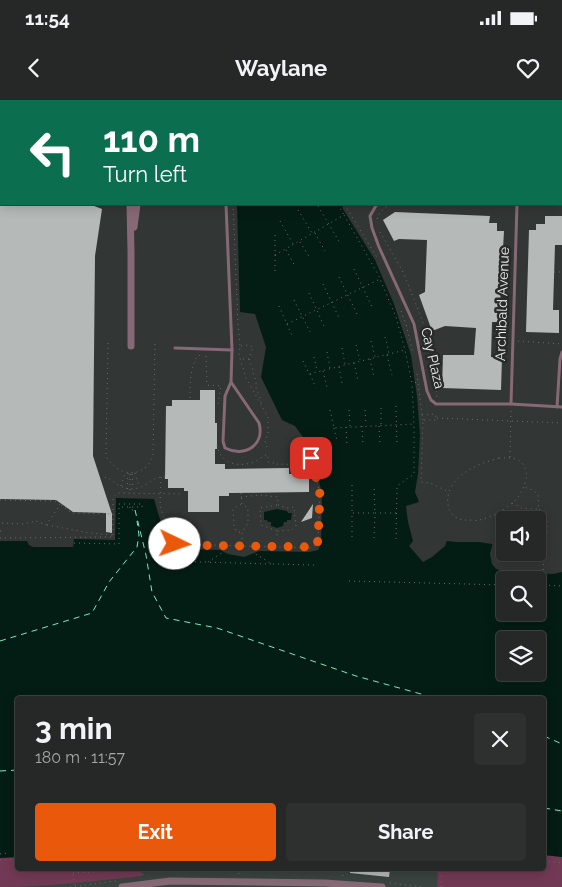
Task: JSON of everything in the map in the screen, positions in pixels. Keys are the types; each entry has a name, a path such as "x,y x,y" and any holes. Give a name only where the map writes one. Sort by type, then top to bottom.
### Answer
{"street":[{"path":"130,205 131,346"},
{"path":"131,252 137,205"},
{"path":"123,884 170,881 326,883 382,887"}],"lane":[{"path":"226,205 232,350 231,382 225,396 223,441 225,448 231,451 248,450 257,443 260,434 259,423 231,382"},
{"name":"Cay Plaza","path":"376,205 370,216 372,228 378,247 414,324 427,391 431,400 438,404 511,404 562,407"},
{"name":"Archibald Avenue","path":"511,404 517,205"},
{"path":"176,348 232,350"},
{"path":"557,407 562,352"}],"path":[{"path":"233,205 239,355 246,378 268,417 268,433 264,441 267,447"},
{"path":"339,205 380,279 396,317 412,383 414,474 398,486 396,538"},
{"path":"346,205 378,260"},
{"path":"318,206 340,243"},
{"path":"298,210 325,251"},
{"path":"275,255 344,215"},
{"path":"280,221 293,245"},
{"path":"275,235 275,274"},
{"path":"300,241 310,258"},
{"path":"286,249 294,266"},
{"path":"354,269 372,307"},
{"path":"554,272 562,272"},
{"path":"339,277 357,314"},
{"path":"287,324 380,279"},
{"path":"323,284 340,320"},
{"path":"309,293 324,326"},
{"path":"294,300 310,332"},
{"path":"279,306 293,338"},
{"path":"400,308 413,353"},
{"path":"385,337 392,375"},
{"path":"371,341 375,358"},
{"path":"512,341 562,344"},
{"path":"108,343 106,456 112,465 130,473 142,470 153,456 155,343"},
{"path":"240,346 248,345 253,347 249,359 261,400 260,405"},
{"path":"356,345 360,361"},
{"path":"342,348 346,365"},
{"path":"309,374 405,350"},
{"path":"327,352 331,368"},
{"path":"314,357 317,372"},
{"path":"240,359 249,359"},
{"path":"370,359 374,377"},
{"path":"303,361 316,388"},
{"path":"354,363 358,381"},
{"path":"339,366 342,383"},
{"path":"323,370 327,387"},
{"path":"417,372 423,420 421,482 430,483 450,492"},
{"path":"510,458 511,404"},
{"path":"396,406 397,446"},
{"path":"380,408 380,445"},
{"path":"330,410 337,441"},
{"path":"349,410 350,427"},
{"path":"365,410 366,426"},
{"path":"422,415 435,414 436,417 562,423"},
{"path":"423,420 436,420 436,417"},
{"path":"334,428 414,424"},
{"path":"362,426 363,445"},
{"path":"346,427 346,446"},
{"path":"160,477 160,505 170,539 177,545 310,548 316,545 318,541 320,494 311,458"},
{"path":"499,458 510,458 518,460 525,468 527,478 518,497 499,513 478,521 460,520 451,513 447,500 450,492 453,485 469,470 482,463 499,458"},
{"path":"120,487 125,472"},
{"path":"135,472 140,487"},
{"path":"127,489 130,473"},
{"path":"130,473 132,489 130,493"},
{"path":"100,479 107,477 120,487 132,489 140,487 156,477 165,477"},
{"path":"352,485 352,537"},
{"path":"374,485 374,538"},
{"path":"523,486 538,493 540,498 538,509"},
{"path":"113,535 113,496 118,493 183,494"},
{"path":"241,493 242,504 248,508 248,523 242,532 242,546"},
{"path":"241,497 260,495 278,497 278,505"},
{"path":"0,500 55,501 72,513 113,514"},
{"path":"511,502 521,508 538,509 547,518 547,533"},
{"path":"113,504 142,504 142,507 122,507"},
{"path":"74,543 119,544 119,504"},
{"path":"242,504 233,509 234,526 237,532 242,532"},
{"path":"46,525 60,505"},
{"path":"278,505 286,508 294,507 296,526 292,530 277,531 262,525 260,508 278,505"},
{"path":"130,506 130,510 135,510"},
{"path":"352,513 397,513"},
{"path":"0,522 24,524 36,521 46,525 90,533 113,535"},
{"path":"0,530 5,531"},
{"path":"277,531 278,537"},
{"path":"0,538 113,537 113,535"},
{"path":"207,562 223,552"},
{"path":"254,553 272,564"},
{"path":"165,561 314,565"},
{"path":"349,581 496,584"},
{"path":"546,586 562,586"},
{"path":"0,854 7,853"},
{"path":"0,860 15,859"},
{"path":"546,861 562,863"},
{"path":"76,886 72,873 107,871"},
{"path":"441,887 442,871"},
{"path":"70,887 123,884"}],"shaded area":[{"path":"237,205 342,205 375,260 394,304 411,355 420,436 415,492 419,502 413,509 429,539 496,545 496,561 546,561 546,551 562,551 562,857 546,855 546,696 15,696 15,857 0,858 0,541 27,541 33,547 73,547 74,539 115,540 116,498 154,499 166,540 170,547 176,549 220,550 228,554 244,557 259,551 309,552 318,550 321,544 322,494 311,448 295,426 282,420 261,377 266,347 255,314 240,312"},
{"path":"277,509 292,513 291,520 287,520 283,526 277,528 271,526 271,522 264,520 264,512"},
{"path":"546,855 562,857 562,887 437,887 438,871 546,871"},
{"path":"15,857 15,871 546,871 546,869 562,867 562,887 0,887 0,858"},
{"path":"15,857 15,871 141,871 142,876 53,885 0,887 0,858"}],"pier":[{"path":"234,205 236,205 240,315 238,312"},
{"path":"419,502 421,504 416,509 430,537 448,538 445,546 423,562 409,546 413,541 406,506"},
{"path":"493,542 496,542 496,561 546,561 546,548 562,549 562,572 546,574 546,571 504,571 496,569 492,564 490,554"}],"building":[{"path":"0,205 92,205 102,209 95,256 93,456 112,514 112,533 106,532 106,513 73,512 56,500 0,499"},
{"path":"395,212 490,216 489,223 497,223 497,231 504,231 499,322 492,322 491,357 502,358 501,390 442,388 443,355 474,355 476,328 445,326 432,331 419,295 425,292 427,240 399,239 394,241 383,220"},
{"path":"545,216 562,216 562,245 555,245 553,310 559,310 559,333 526,332 529,230 536,230 536,224 545,224"},
{"path":"200,390 215,390 217,449 215,449 215,464 225,464 225,469 289,468 289,474 309,474 309,492 229,493 229,496 219,496 219,512 188,512 188,491 184,491 184,488 168,488 168,479 165,479 166,406 172,406 172,400 200,400"},
{"path":"313,504 312,518 301,522"},
{"path":"350,871 390,871 389,877 350,873"}],"ferry route":[{"path":"135,510 146,555 152,592 166,618 217,628 356,676 428,696"},
{"path":"0,641 92,613 109,582 137,547 139,535 137,521"},
{"path":"546,737 562,744"},
{"path":"0,771 15,770"},
{"path":"546,808 562,811"}],"route":[{"path":"175,544 314,547 318,541 320,494 311,458"}]}
